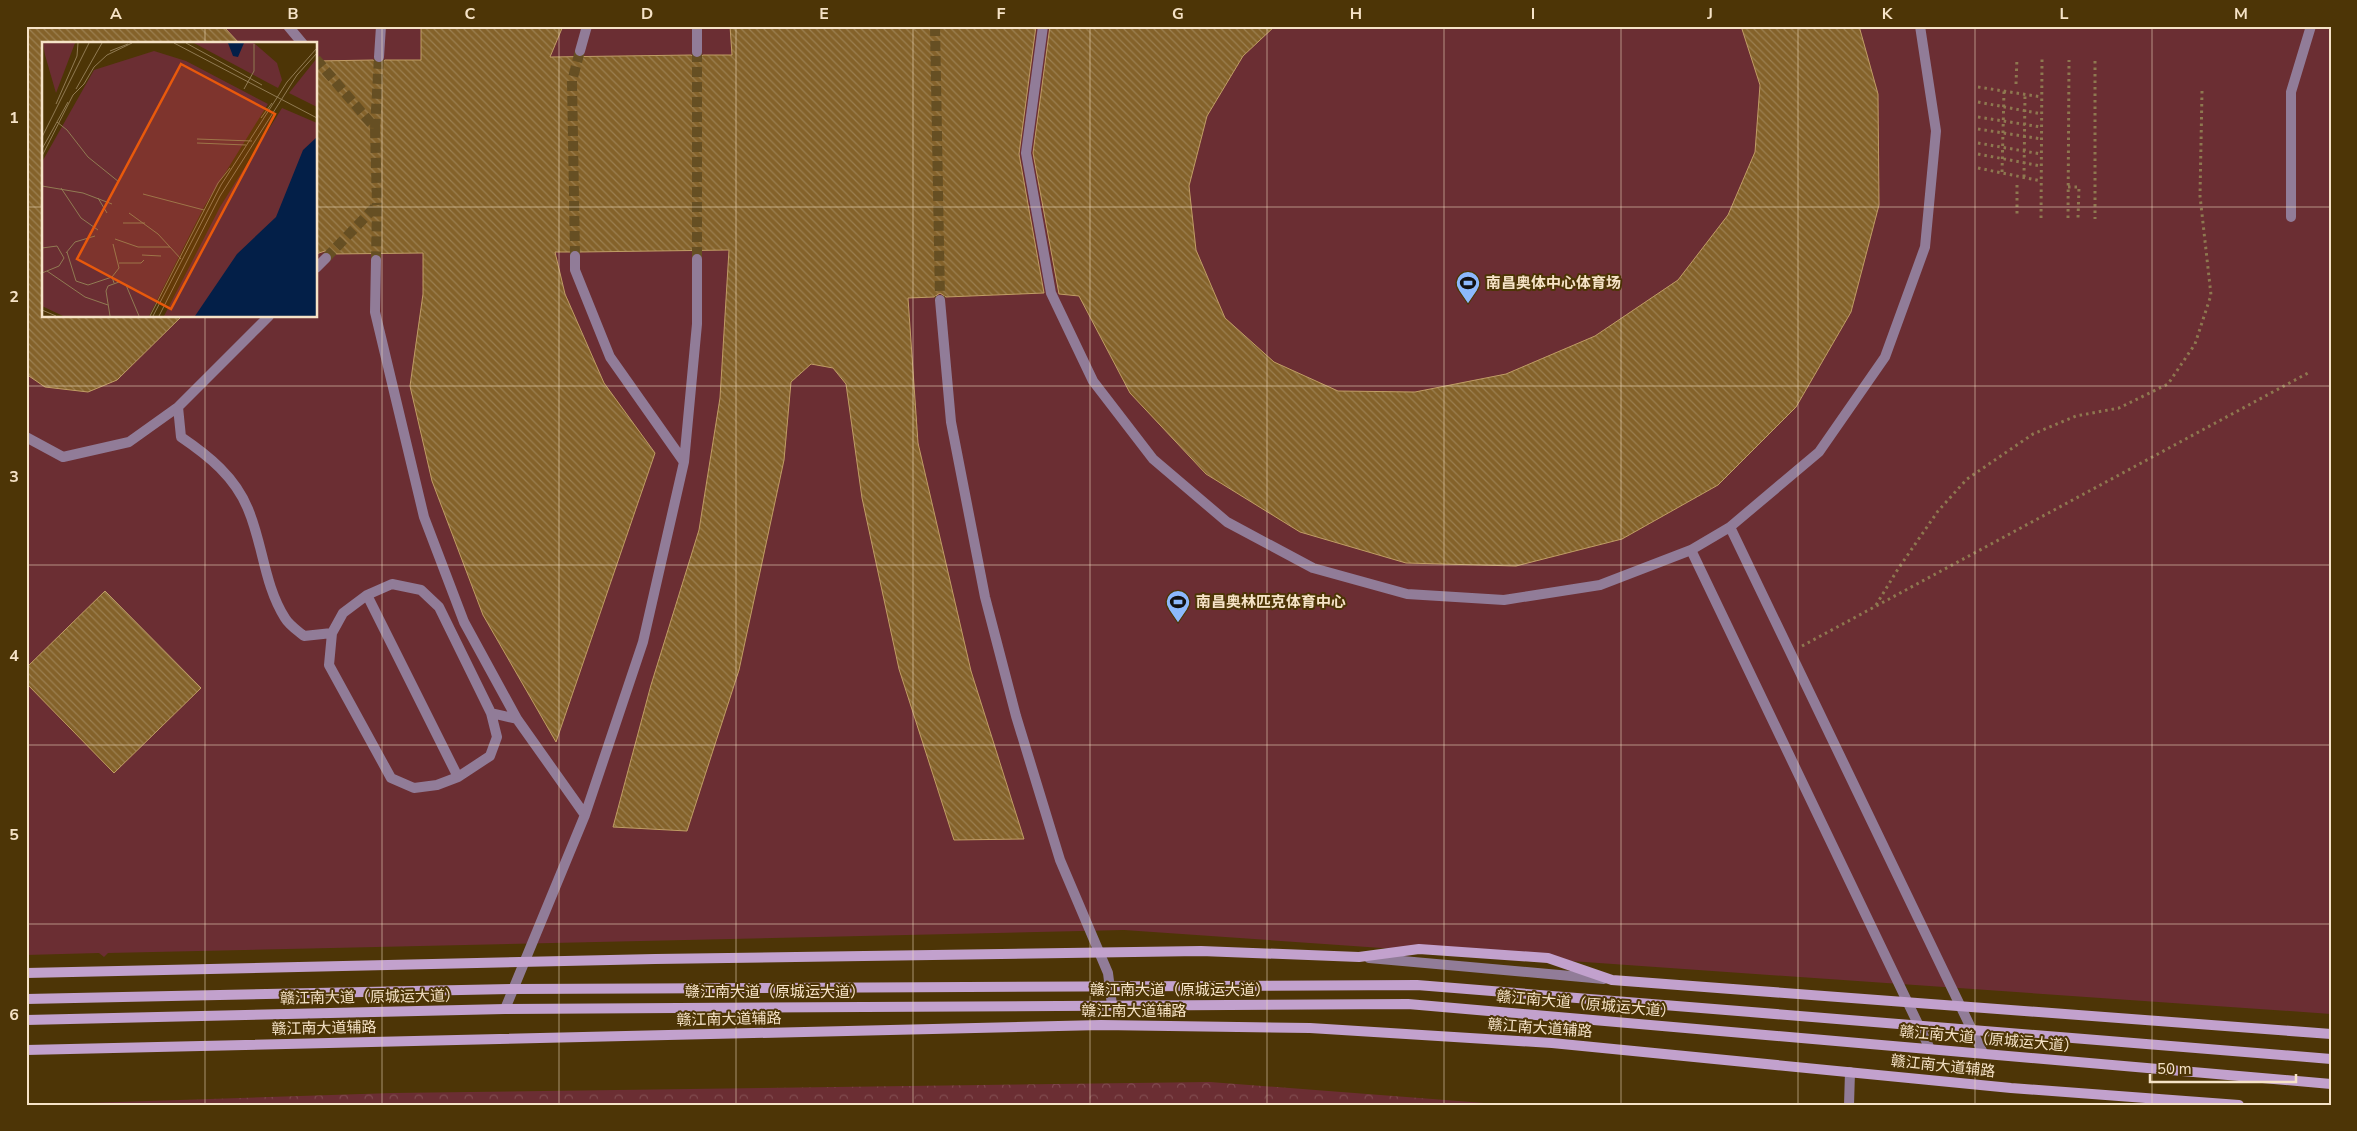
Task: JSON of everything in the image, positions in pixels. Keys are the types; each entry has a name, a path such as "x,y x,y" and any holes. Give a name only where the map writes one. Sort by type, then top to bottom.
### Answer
{"main road":[{"path":"26,973 1201,950 1359,957 1419,949 1548,958 1612,980 2331,1034"},
{"name":"赣江南大道（原城运大道）","path":"26,999 514,989 1417,985 2331,1060"},
{"name":"赣江南大道（原城运大道）","path":"26,1020 505,1009 1408,1004 2331,1084"},
{"name":"赣江南大道辅路","path":"26,1050 1081,1026 1310,1028 1552,1043 2011,1088 2239,1105"}],"street":[{"path":"288,26 301,42"},
{"path":"379,56 382,26"},
{"path":"580,52 587,26"},
{"path":"697,26 697,52"},
{"path":"1043,26 1026,153 1051,293 1093,381 1153,459 1227,522 1313,568 1407,594 1504,600 1600,585 1691,550 1730,527 1819,452 1885,357 1925,247 1936,131 1920,26"},
{"path":"2291,217 2290,92 2311,26"},
{"path":"575,256 575,270 610,356 684,462"},
{"path":"318,266 326,258"},
{"path":"505,1009 585,815 643,642 684,462 697,324 697,259"},
{"path":"376,260 375,312 424,518 464,622 517,719 585,815"},
{"path":"940,300 951,422 985,597 1016,716 1060,860 1108,973 1112,1005"},
{"path":"26,437 64,457 129,442 178,407 267,318"},
{"path":"178,407 181,438 206,454 230,478 248,508 274,598 286,620 304,636 332,633"},
{"path":"1730,527 1983,1054"},
{"path":"1691,550 1930,1049"},
{"path":"392,584 421,590 439,607 448,625 491,713 497,737 490,756 458,777 437,785 414,788 390,778 328,666 332,633 344,614 367,595 392,584"},
{"path":"367,595 458,777"},
{"path":"448,625 464,622"},
{"path":"491,713 517,719"},
{"path":"1359,957 1612,980"},
{"path":"1849,1105 1850,1072"}],"path":[{"path":"2016,84 2017,58"},
{"path":"2041,218 2042,59"},
{"path":"2068,218 2069,60"},
{"path":"2095,61 2095,219"},
{"path":"1978,87 2042,97"},
{"path":"2002,172 2004,91"},
{"path":"1876,605 1938,511 1967,480 2033,434 2076,416 2119,408 2162,388 2168,384 2194,344 2211,295 2200,196 2202,91"},
{"path":"2024,176 2025,94"},
{"path":"1978,102 2042,114"},
{"path":"1978,116 2042,127"},
{"path":"1978,129 2042,139"},
{"path":"1978,143 2041,154"},
{"path":"1978,154 2041,166"},
{"path":"1978,168 2041,181"},
{"path":"2017,185 2017,217"},
{"path":"2068,187 2079,187 2078,218"},
{"path":"1790,652 2308,373"}],"green space":[{"name":"南昌奥林匹克体育中心","path":"26,26 2331,26 2331,1014 1124,930 108,953 104,957 99,953 26,955"},
{"path":"1210,1082 1510,1105 26,1105 393,1093"}],"building":[{"path":"26,26 223,26 238,42 42,42 42,318 180,318 117,380 88,392 45,387 26,374"},
{"path":"421,26 563,26 550,57 691,55 697,59 703,55 732,55 730,26 1036,26 1019,154 1044,293 946,297 940,293 934,297 908,298 918,443 971,671 1024,839 954,840 899,669 862,498 846,384 833,368 811,364 791,382 784,460 739,670 687,831 613,827 651,685 699,530 720,398 729,250 580,252 575,249 570,252 555,252 565,294 604,383 655,453 556,742 483,615 432,481 410,386 423,294 423,253 331,254 325,251 318,253 318,61 373,60 379,64 385,60 421,60"},
{"path":"1050,26 1275,26 1243,56 1207,116 1189,186 1196,250 1225,318 1274,362 1338,391 1415,392 1506,374 1595,336 1678,280 1728,215 1755,152 1760,85 1741,26 1859,26 1878,94 1879,205 1851,312 1796,407 1718,485 1622,539 1516,566 1406,563 1300,532 1206,474 1130,393 1079,296 1059,294 1033,153"},
{"path":"105,591 201,688 114,773 26,683 26,668"}],"tunnel":[{"path":"935,26 940,300"},
{"path":"575,256 572,81 580,51"},
{"path":"697,52 697,259"},
{"path":"318,61 375,128 379,57"},
{"path":"375,128 377,205"},
{"path":"326,258 377,205 376,260"}],"place":[{"name":"南昌奥体中心体育场","path":"1468,304"},
{"name":"南昌奥林匹克体育中心","path":"1178,623"}]}
